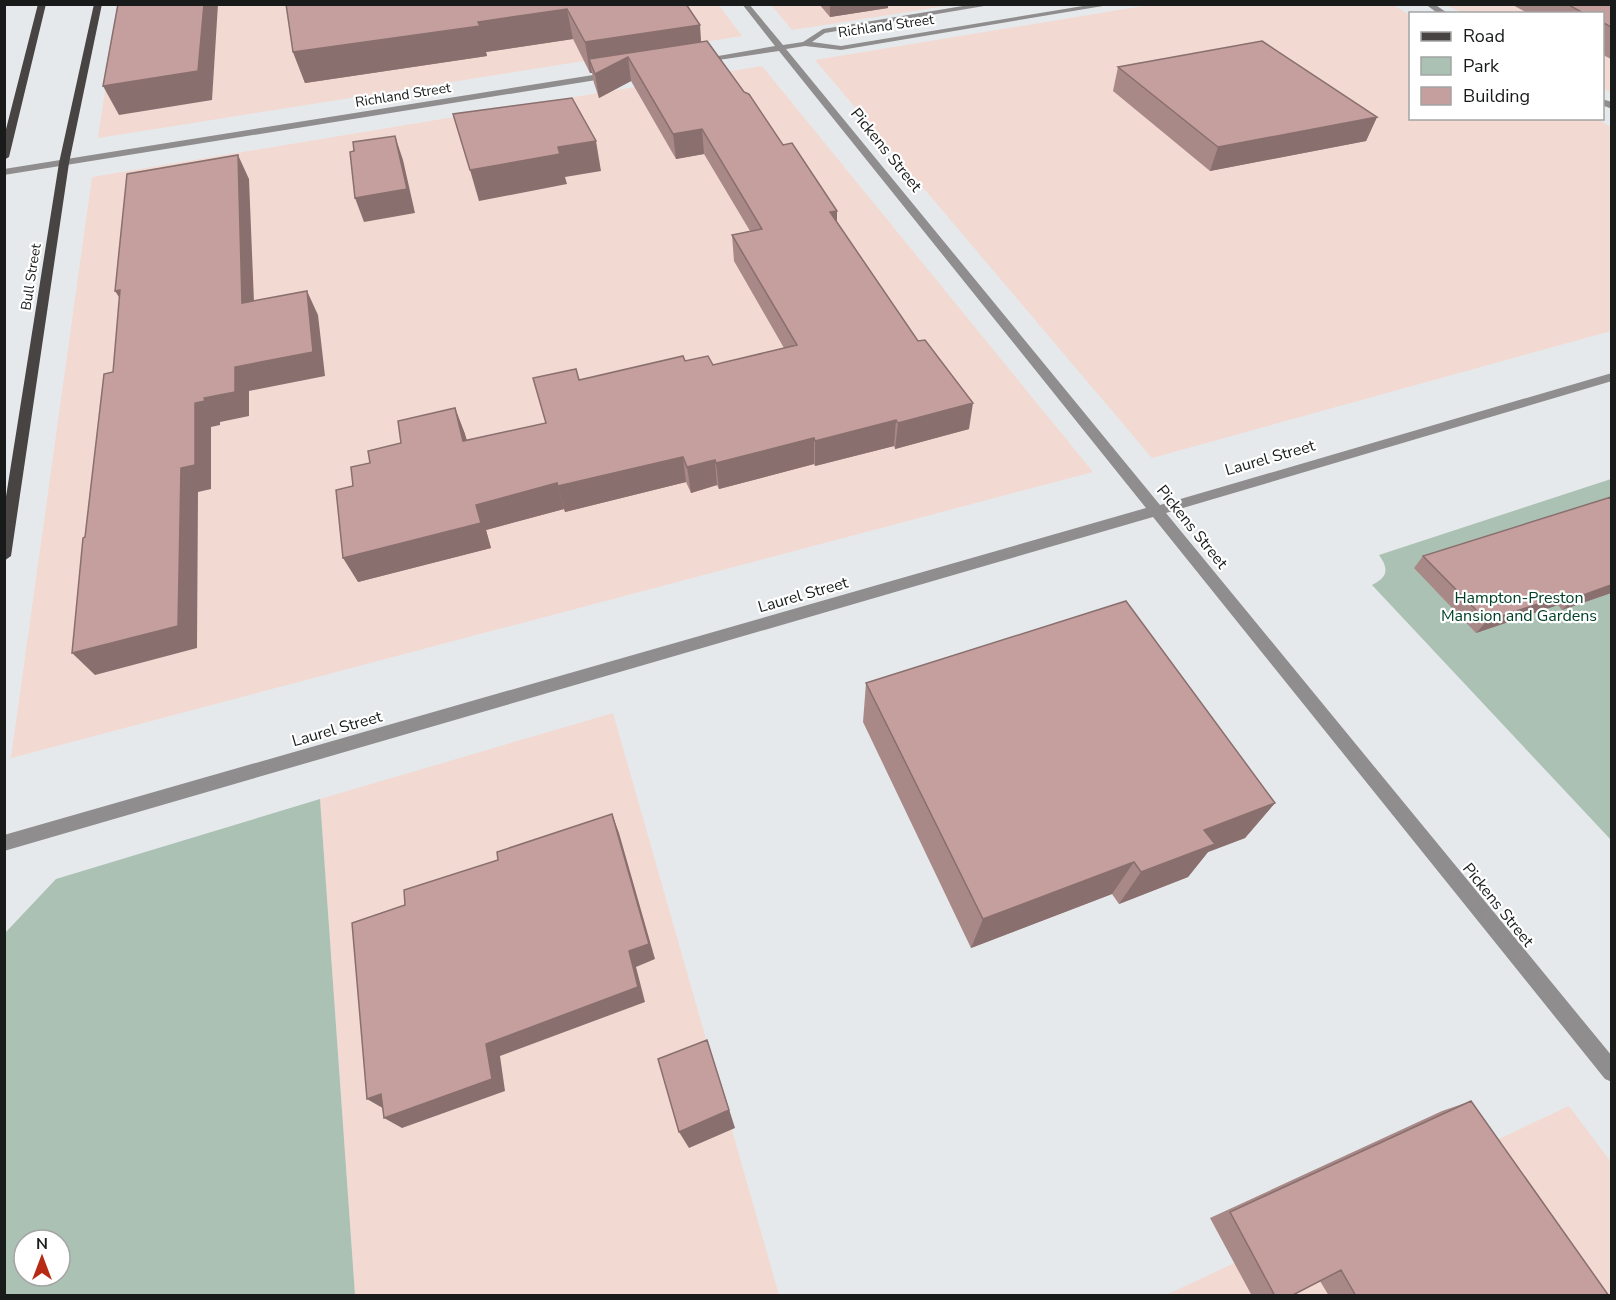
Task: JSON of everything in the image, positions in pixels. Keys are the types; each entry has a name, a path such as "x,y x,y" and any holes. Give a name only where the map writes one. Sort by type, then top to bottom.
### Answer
{"main road":[{"path":"4,157 42,4"},
{"name":"Bull Street","path":"4,556 64,163 98,4"}],"street":[{"name":"Pickens Street","path":"745,4 1611,1072"},
{"name":"Richland Street","path":"805,44 823,31 993,4"},
{"name":"Richland Street","path":"687,63 805,44 841,48 1112,4"},
{"path":"1428,4 1441,12"},
{"path":"972,8 991,24"},
{"name":"Richland Street","path":"4,172 620,74"},
{"name":"Laurel Street","path":"4,843 1611,377"}],"shaded area":[{"path":"118,5 719,5 742,36 98,138"},
{"path":"771,5 952,5 792,30"},
{"path":"1149,5 1393,5 1409,14 1409,120 1599,120 1611,127 1611,331 1152,458 815,60"},
{"path":"1446,5 1611,5 1611,93 1604,89 1604,12 1461,12"},
{"path":"762,66 1093,472 11,758 92,177"},
{"path":"613,713 779,1295 355,1295 320,799"},
{"path":"1569,1106 1611,1162 1611,1295 1164,1296"}],"green space":[{"name":"Hampton-Preston Mansion and Gardens","path":"1611,479 1611,840 1372,585 1384,576 1385,572 1379,555"},
{"path":"320,799 355,1295 5,1295 5,933 56,879"}],"building":[{"path":"118,4 204,4 198,71 103,86"},
{"path":"286,4 686,4 700,25 585,42 567,9 478,22 480,26 293,52"},
{"path":"1567,4 1611,4 1611,27 1604,23 1604,12 1581,12"},
{"path":"707,41 744,92 749,94 783,145 792,143 837,211 830,212 918,341 925,340 973,403 898,423 896,420 815,441 814,438 716,463 715,460 687,467 683,457 558,486 557,483 476,505 481,523 343,558 336,490 353,486 351,467 370,463 368,451 401,443 398,421 455,408 463,441 546,423 533,378 576,369 579,380 683,356 685,361 708,356 713,365 797,345 732,235 762,229 702,129 673,134 628,57 595,74 589,59"},
{"path":"1262,41 1377,117 1218,147 1118,67"},
{"path":"572,98 596,141 558,147 560,154 470,170 453,114"},
{"path":"395,136 407,189 355,198 350,152 354,151 353,142"},
{"path":"238,155 242,303 307,291 313,352 235,367 235,392 204,398 205,401 195,403 195,465 181,468 178,626 72,653 83,538 85,537 104,374 113,372 120,290 115,291 127,174"},
{"path":"1611,497 1611,585 1575,598 1570,593 1487,621 1423,556"},
{"path":"1126,601 1275,803 1204,830 1215,844 1141,872 1134,862 983,919 866,683"},
{"path":"612,814 649,944 629,951 638,987 486,1044 492,1079 384,1118 381,1094 367,1099 352,923 405,905 404,890 498,860 497,852"},
{"path":"707,1040 729,1110 679,1132 658,1059"},
{"path":"1471,1101 1609,1296 1356,1296 1341,1270 1291,1296 1275,1296 1230,1212"}]}
